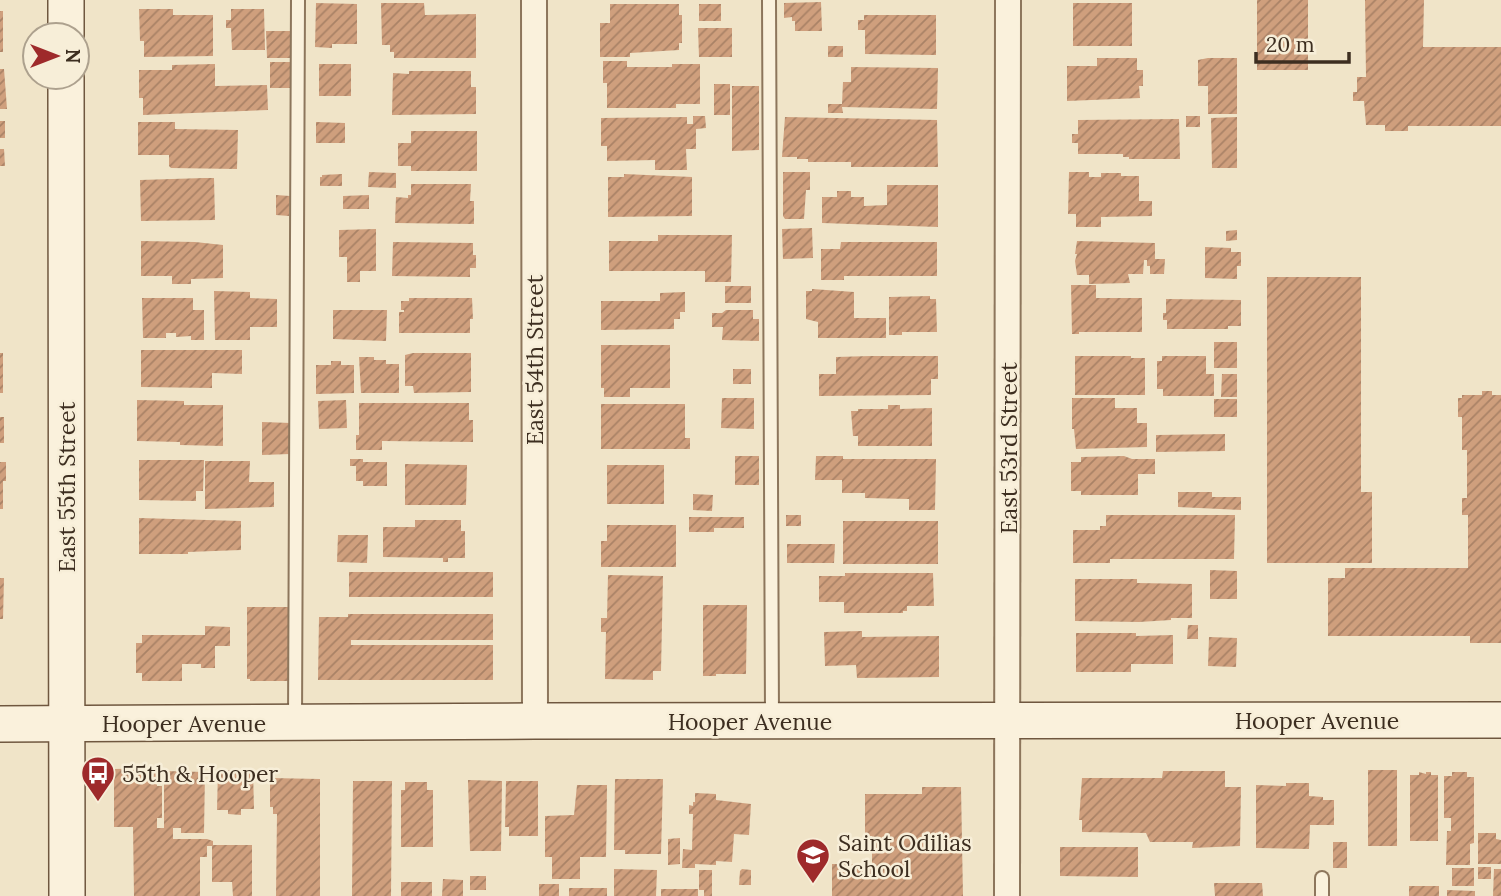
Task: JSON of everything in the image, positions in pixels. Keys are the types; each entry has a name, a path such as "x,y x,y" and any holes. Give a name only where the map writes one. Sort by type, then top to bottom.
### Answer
{"street":[{"path":"66,0 66,21"},
{"name":"East 54th Street","path":"534,0 534,721"},
{"name":"East 53rd Street","path":"1007,896 1008,0"},
{"name":"East 55th Street","path":"66,91 67,896"},
{"name":"Hooper Avenue","path":"0,724 1501,720"}],"lane":[{"path":"295,722 298,0"},
{"path":"769,0 772,722"},
{"path":"1322,878 1322,896"}],"building":[{"path":"1257,0 1308,0 1308,70 1257,70"},
{"path":"1365,0 1424,0 1423,47 1501,47 1501,126 1408,126 1408,131 1385,131 1385,125 1366,125 1364,101 1353,101 1353,92 1357,92 1357,77 1366,77"},
{"path":"821,2 822,31 795,31 792,17 784,18 784,3"},
{"path":"316,3 357,4 357,44 332,44 332,48 315,47"},
{"path":"381,3 424,3 425,15 476,14 476,58 394,58 390,45 382,45"},
{"path":"1073,3 1132,3 1132,46 1073,46"},
{"path":"610,4 679,4 679,15 682,15 682,43 679,43 679,50 630,53 630,57 600,57 600,23 610,23"},
{"path":"699,4 721,4 721,21 699,21"},
{"path":"139,9 173,9 173,15 213,15 213,56 144,57 144,41 140,41"},
{"path":"231,9 264,9 265,50 232,50 231,28 226,28 226,20 231,20"},
{"path":"0,11 3,11 3,52 0,52"},
{"path":"864,15 936,15 936,55 865,54 865,30 858,30 858,20 864,20"},
{"path":"698,28 732,28 732,57 699,57"},
{"path":"266,31 295,31 295,58 267,58"},
{"path":"828,46 843,46 843,57 828,57"},
{"path":"1097,58 1137,58 1137,70 1143,70 1143,86 1139,86 1140,98 1067,101 1067,66 1097,66"},
{"path":"1237,58 1237,114 1208,114 1208,86 1198,86 1198,60"},
{"path":"603,61 627,61 627,67 700,64 700,104 676,104 676,108 607,108 607,83 603,83"},
{"path":"270,62 292,62 291,88 270,88"},
{"path":"215,64 215,86 267,85 268,110 143,115 143,98 139,98 139,70 172,70 172,65"},
{"path":"319,64 351,64 351,96 319,96"},
{"path":"851,67 938,68 937,109 842,107 843,113 828,113 828,104 842,104 843,82 851,82"},
{"path":"0,69 4,69 7,109 0,109"},
{"path":"409,71 471,71 471,87 476,87 476,114 392,115 393,73 409,74"},
{"path":"714,84 730,84 730,115 714,115"},
{"path":"732,86 759,86 759,150 732,151"},
{"path":"693,116 705,116 706,128 696,129 696,149 686,149 687,170 655,170 655,160 607,161 607,146 601,146 601,118 687,117 687,124 693,124"},
{"path":"1186,116 1200,116 1200,127 1186,127"},
{"path":"785,117 937,120 938,167 851,167 851,162 808,162 808,159 782,157"},
{"path":"1237,117 1237,168 1212,168 1211,118"},
{"path":"1179,119 1180,159 1129,159 1123,157 1123,154 1078,154 1078,143 1072,143 1072,134 1078,134 1078,120"},
{"path":"0,121 5,121 5,138 0,138"},
{"path":"138,122 175,122 175,129 238,130 237,169 171,168 169,155 138,155"},
{"path":"316,122 345,123 345,143 316,143"},
{"path":"411,131 477,131 477,171 411,171 411,166 398,166 398,143 411,143"},
{"path":"0,149 4,149 5,166 0,166"},
{"path":"369,172 396,173 396,188 368,187"},
{"path":"783,172 810,172 810,190 806,190 804,219 785,219 783,216"},
{"path":"1069,172 1089,172 1089,177 1101,177 1101,173 1139,176 1139,201 1152,201 1152,216 1101,217 1101,227 1076,227 1076,214 1068,214"},
{"path":"342,174 342,186 320,186 322,175"},
{"path":"624,174 692,177 692,216 608,217 608,177 624,177"},
{"path":"214,178 215,220 141,221 140,180"},
{"path":"411,184 471,184 470,201 474,201 474,224 395,223 396,197 408,198 408,195 411,195"},
{"path":"887,185 938,185 938,227 822,223 822,197 837,197 837,191 851,191 851,197 864,197 864,206 887,205"},
{"path":"276,195 290,196 289,216 276,215"},
{"path":"369,195 369,209 343,209 343,196"},
{"path":"812,228 813,258 783,259 782,229"},
{"path":"376,229 376,271 360,271 360,282 347,282 347,257 339,257 339,230"},
{"path":"1237,230 1237,240 1226,241 1226,231"},
{"path":"658,235 732,235 731,282 705,282 705,271 609,271 609,241 658,241"},
{"path":"141,241 223,245 223,278 191,279 191,284 172,284 172,276 141,276"},
{"path":"1077,241 1155,243 1155,259 1165,259 1164,274 1150,274 1150,266 1147,266 1147,260 1144,260 1143,274 1128,274 1130,283 1089,284 1089,275 1077,275"},
{"path":"393,242 473,243 476,268 470,268 470,277 392,276"},
{"path":"841,242 937,242 937,276 844,276 844,280 821,280 821,249 840,249"},
{"path":"1205,247 1231,248 1231,252 1241,252 1237,279 1205,278"},
{"path":"1267,277 1361,277 1361,492 1372,492 1372,563 1267,563"},
{"path":"1071,285 1096,285 1096,298 1142,298 1142,332 1072,334"},
{"path":"725,286 751,286 751,303 725,303"},
{"path":"812,289 854,292 854,318 886,318 886,338 818,338 818,322 806,319 806,291"},
{"path":"214,291 250,292 250,298 277,299 277,327 250,327 250,340 215,340"},
{"path":"685,292 685,312 680,312 680,319 674,319 674,329 601,330 601,301 660,301 660,293"},
{"path":"930,296 930,299 936,299 937,332 902,332 902,335 889,335 889,297"},
{"path":"142,298 193,298 193,310 204,310 204,340 191,340 191,336 176,337 176,333 166,333 166,338 143,338"},
{"path":"409,298 472,298 473,319 470,319 470,333 399,333 399,312 404,312 401,310 401,301 409,301"},
{"path":"1166,299 1241,300 1241,326 1228,326 1228,329 1167,329 1167,320 1163,320"},
{"path":"333,310 387,310 386,341 333,339"},
{"path":"753,310 753,319 759,319 759,341 722,340 723,327 712,327 712,313"},
{"path":"1214,342 1237,342 1237,368 1214,368"},
{"path":"601,345 670,345 670,388 630,388 630,397 604,397 604,388 601,388"},
{"path":"141,350 242,350 242,374 212,373 212,388 141,387"},
{"path":"0,353 3,353 3,393 0,393"},
{"path":"471,353 471,392 414,393 413,386 405,386 405,355"},
{"path":"938,356 938,379 931,379 931,395 819,396 819,374 836,374 836,357"},
{"path":"1075,356 1145,358 1145,395 1075,395"},
{"path":"1162,356 1206,356 1206,374 1214,374 1214,396 1163,396 1163,389 1157,389 1157,361 1162,361"},
{"path":"359,357 374,357 374,360 386,360 386,364 399,364 399,393 361,393"},
{"path":"331,361 341,361 341,365 354,365 354,393 316,394 316,365 331,365"},
{"path":"733,369 751,369 751,384 733,384"},
{"path":"1222,374 1237,374 1237,397 1221,397"},
{"path":"1482,391 1501,395 1501,643 1470,643 1470,636 1328,636 1328,578 1345,578 1345,568 1468,568 1468,515 1462,515 1462,498 1467,498 1467,450 1462,450 1462,417 1458,417 1458,398 1462,398 1462,395 1482,395"},
{"path":"722,398 754,398 754,429 721,428"},
{"path":"1072,398 1115,398 1115,408 1137,408 1137,423 1147,423 1147,447 1076,449 1072,429"},
{"path":"1214,399 1237,399 1237,417 1214,417"},
{"path":"137,400 184,401 184,405 223,405 223,446 137,441"},
{"path":"346,400 347,428 319,429 318,401"},
{"path":"359,403 469,403 469,420 473,420 473,442 382,441 382,450 356,450"},
{"path":"601,404 685,404 685,438 690,438 690,449 601,449"},
{"path":"888,405 900,405 900,409 932,408 932,446 858,446 858,436 853,436 851,411 888,409"},
{"path":"0,417 4,417 4,443 0,443"},
{"path":"262,422 291,423 290,454 262,455"},
{"path":"1225,434 1225,451 1156,452 1156,435"},
{"path":"735,456 759,456 759,485 735,485"},
{"path":"816,456 843,456 843,459 936,459 935,510 909,510 909,499 865,498 865,493 842,493 842,480 815,480"},
{"path":"1124,456 1132,459 1155,459 1155,474 1138,474 1138,495 1081,495 1081,491 1071,491 1071,462 1081,462 1081,457"},
{"path":"350,459 387,462 387,486 363,486 363,481 356,481 356,466 350,466"},
{"path":"139,460 204,460 203,491 196,491 196,501 139,500"},
{"path":"205,461 250,461 249,482 274,482 274,507 205,509"},
{"path":"0,462 6,462 3,509 0,509"},
{"path":"405,464 467,465 466,505 405,505"},
{"path":"607,465 664,465 664,504 607,504"},
{"path":"1178,492 1212,492 1212,497 1241,497 1241,510 1178,507"},
{"path":"693,494 713,495 712,511 693,510"},
{"path":"786,515 801,515 801,526 786,526"},
{"path":"1106,515 1235,515 1234,559 1110,559 1110,563 1073,563 1073,530 1100,530 1100,526 1106,526"},
{"path":"689,517 744,517 744,528 714,528 714,532 689,532"},
{"path":"139,518 241,521 241,550 139,554"},
{"path":"415,520 461,520 461,531 465,531 465,558 448,558 448,562 443,562 443,558 383,557 383,527 415,527"},
{"path":"843,521 938,521 938,564 843,564"},
{"path":"607,525 676,525 676,567 601,567 601,541 607,541"},
{"path":"338,535 368,535 367,563 337,562"},
{"path":"787,544 835,544 834,563 787,563"},
{"path":"1210,570 1237,571 1237,599 1210,599"},
{"path":"349,572 493,572 493,597 349,597"},
{"path":"845,573 933,573 934,606 907,606 907,611 903,613 844,613 844,602 819,602 819,576 845,576"},
{"path":"608,575 663,576 661,671 653,671 653,680 605,679 606,632 601,632 601,618 607,618"},
{"path":"0,578 4,578 3,619 0,619"},
{"path":"1075,579 1137,579 1137,583 1192,584 1192,618 1139,622 1075,621"},
{"path":"703,605 747,605 746,674 703,676"},
{"path":"247,607 291,607 291,681 247,679"},
{"path":"348,614 493,614 493,640 351,640 351,645 493,645 493,680 318,680 319,617 348,617"},
{"path":"1188,625 1198,625 1198,639 1187,639"},
{"path":"205,626 230,627 230,646 215,646 215,668 201,668 201,664 182,664 182,681 142,681 142,673 136,673 136,643 142,643 142,635 205,635"},
{"path":"862,631 862,637 939,636 939,677 857,678 856,665 825,666 824,632"},
{"path":"1076,633 1173,635 1173,664 1131,664 1131,672 1076,672"},
{"path":"1209,637 1237,638 1236,667 1208,666"},
{"path":"157,768 157,786 162,786 162,818 157,818 157,828 164,828 164,771 205,772 204,833 181,833 181,828 173,828 173,839 207,839 213,841 213,845 252,845 252,896 233,896 232,882 212,882 212,846 207,846 207,857 200,857 200,896 134,896 133,827 114,827 114,769"},
{"path":"218,770 253,771 254,809 241,809 241,815 228,814 228,810 217,810"},
{"path":"1368,770 1397,770 1397,846 1368,846"},
{"path":"1163,771 1225,771 1225,787 1241,787 1240,846 1192,848 1193,842 1150,842 1146,833 1082,832 1082,820 1079,820 1082,778 1162,778"},
{"path":"1419,772 1438,775 1438,841 1410,841 1410,775 1419,775"},
{"path":"1452,772 1467,772 1467,777 1474,777 1474,843 1470,844 1470,865 1446,865 1447,831 1451,831 1451,818 1444,818 1444,776 1452,776"},
{"path":"270,778 320,779 320,896 276,896 277,814 273,814 273,807 270,807"},
{"path":"615,779 663,779 661,854 625,854 625,850 614,850"},
{"path":"468,780 502,781 501,851 470,851"},
{"path":"353,781 392,781 391,896 352,896"},
{"path":"506,781 538,781 538,836 509,836 509,827 505,827"},
{"path":"405,782 427,782 427,790 433,790 433,847 401,847 401,790 405,790"},
{"path":"1286,783 1309,783 1309,796 1334,800 1334,825 1310,825 1309,849 1256,848 1256,785 1286,786"},
{"path":"577,785 607,785 606,857 580,857 580,879 552,879 552,857 545,857 545,816 574,815"},
{"path":"922,787 961,787 963,896 832,896 832,864 872,864 872,836 865,836 865,794 922,794"},
{"path":"695,793 716,794 716,800 751,804 749,835 734,834 732,862 716,861 716,865 695,864 695,868 682,868 683,849 692,850 693,814 689,814 689,805 693,806 695,802"},
{"path":"1478,833 1496,833 1496,839 1501,840 1501,864 1478,864"},
{"path":"680,838 680,864 668,865 668,839"},
{"path":"1333,842 1347,842 1347,868 1333,868"},
{"path":"1060,847 1138,847 1138,877 1060,876"},
{"path":"1478,867 1491,867 1491,879 1478,879"},
{"path":"1452,868 1474,868 1474,886 1452,886"},
{"path":"614,869 657,870 656,896 614,896"},
{"path":"742,869 751,870 751,885 739,885"},
{"path":"1494,869 1501,869 1501,896 1493,896"},
{"path":"699,870 712,870 712,896 704,896 704,890 699,890"},
{"path":"470,876 486,876 486,890 470,890"},
{"path":"443,879 463,880 463,896 442,896"},
{"path":"401,882 432,882 432,896 401,896"},
{"path":"1214,883 1262,883 1263,896 1215,896"},
{"path":"539,884 559,884 559,896 539,896"},
{"path":"1409,886 1439,886 1439,896 1409,896"},
{"path":"569,888 607,888 607,896 569,896"},
{"path":"661,889 698,889 698,896 661,896"},
{"path":"1447,890 1475,891 1475,896 1447,896"}],"place":[{"name":"55th & Hooper","path":"98,803"},
{"name":"Saint Odilias School","path":"813,885"}]}
